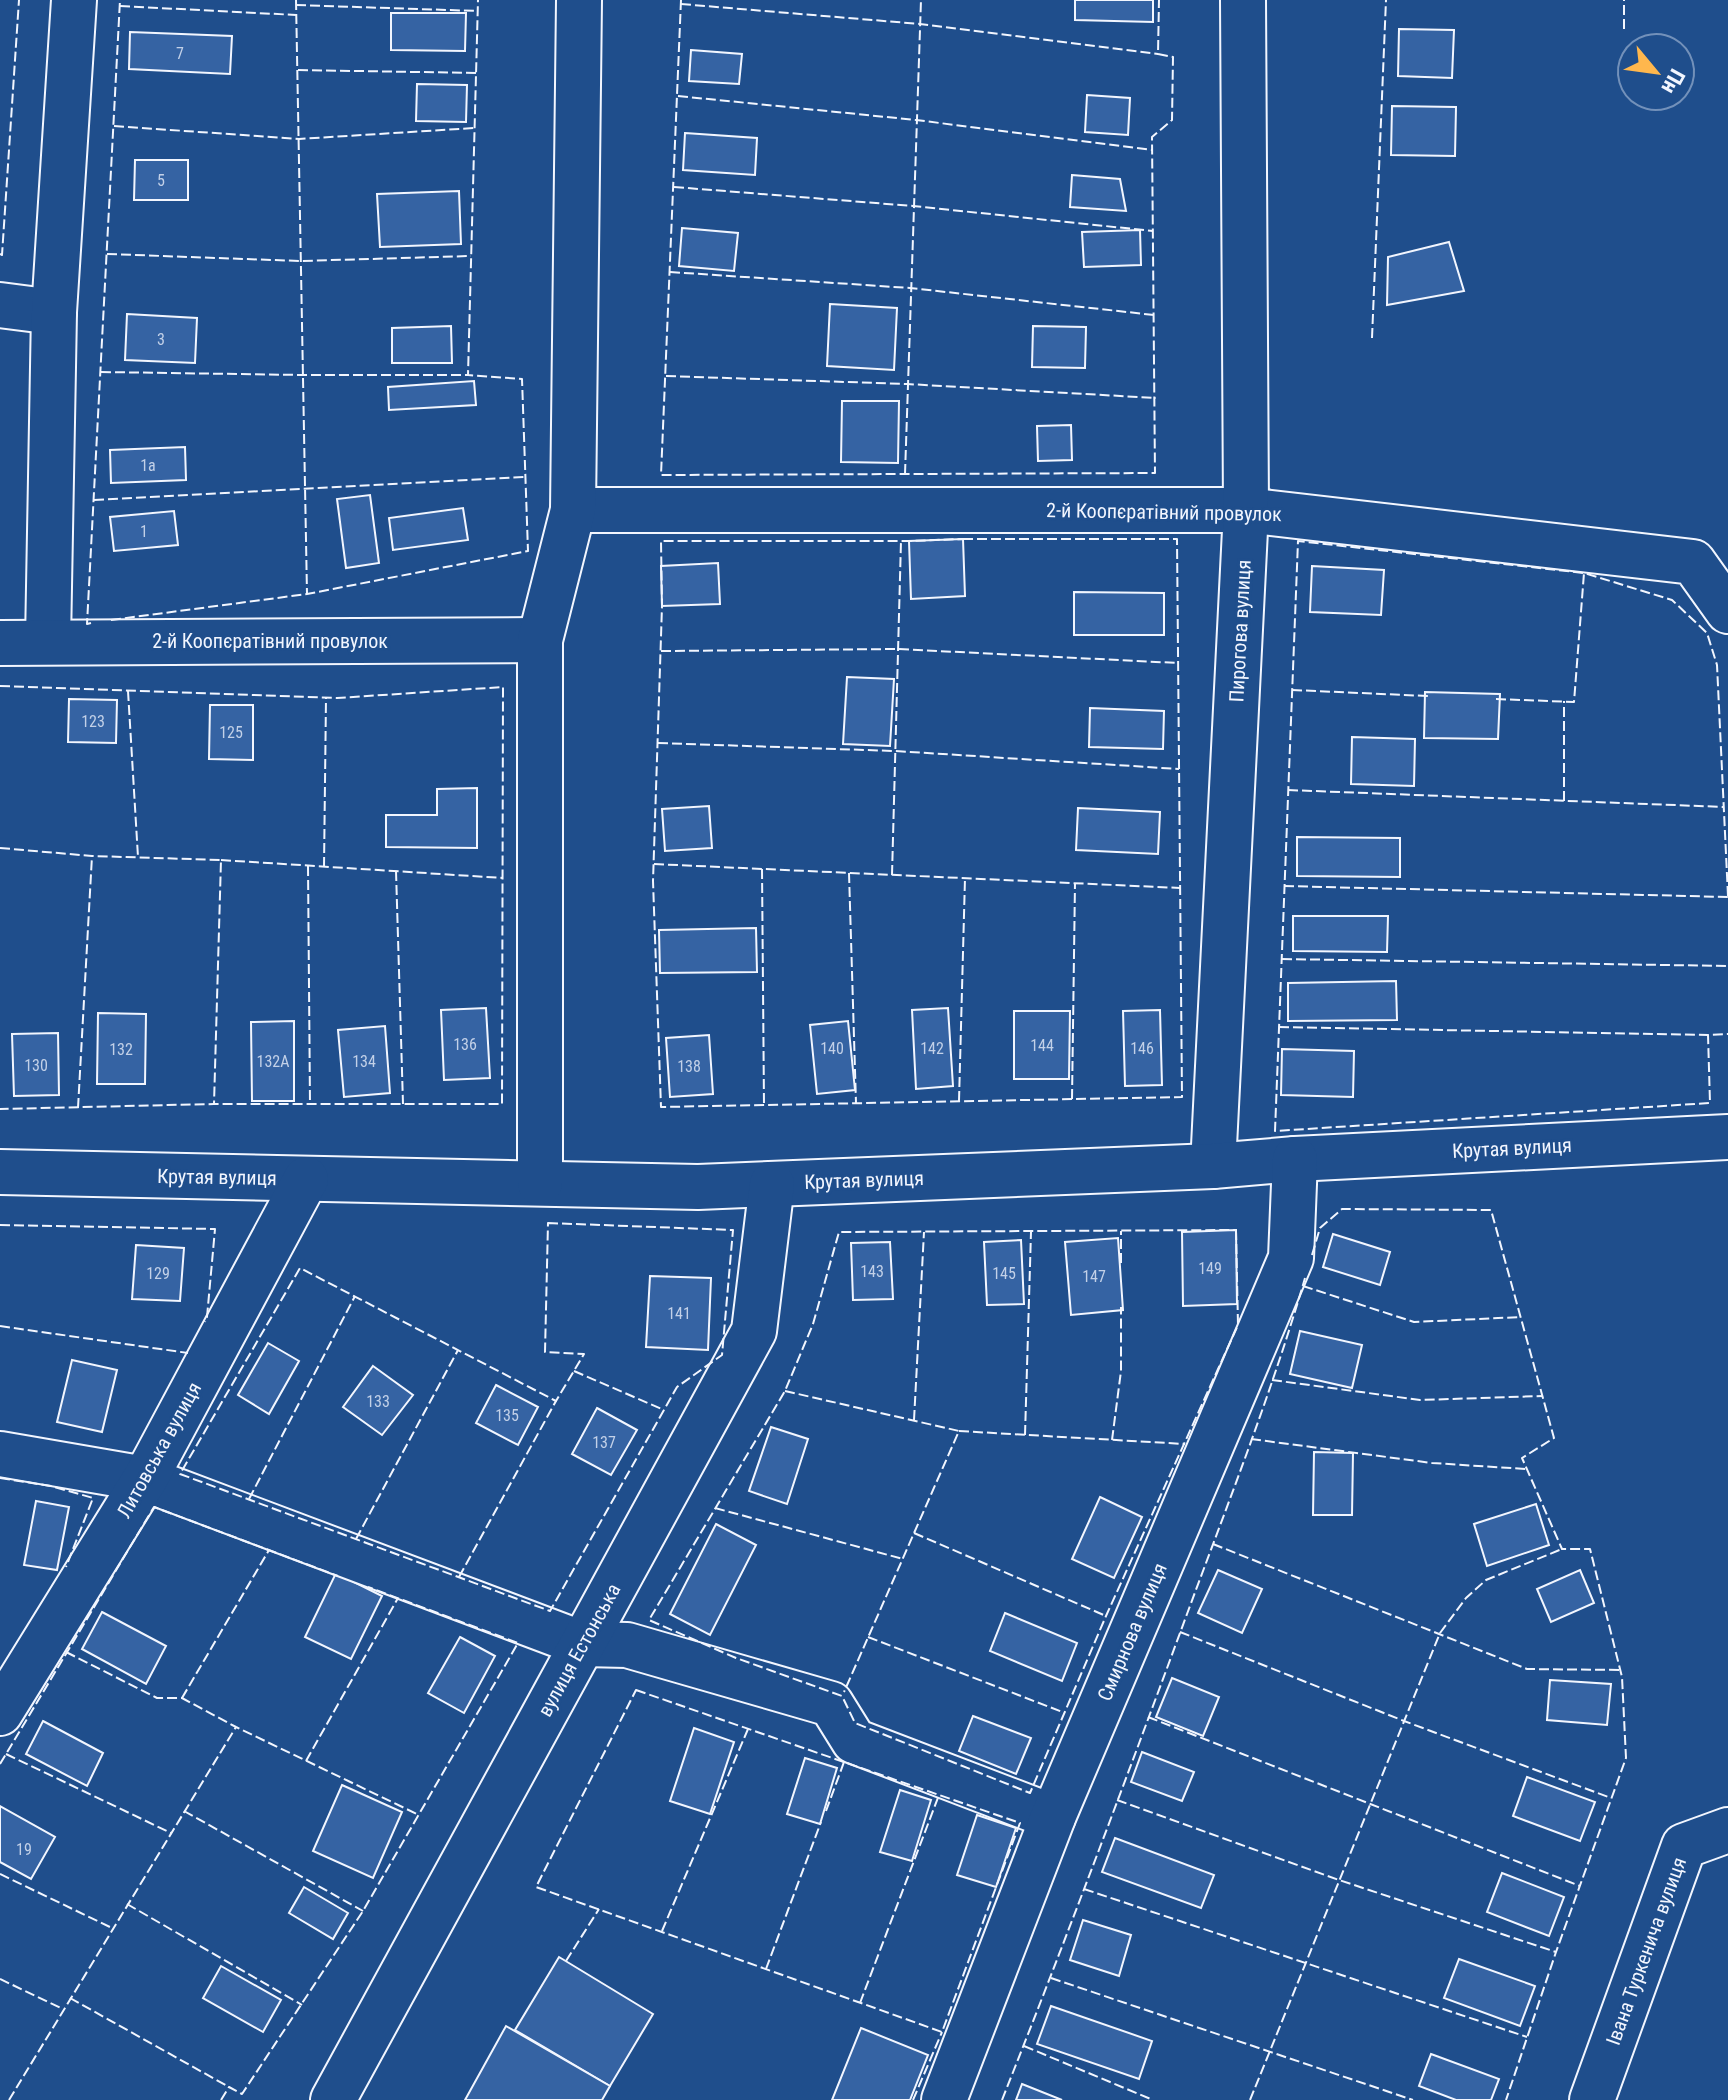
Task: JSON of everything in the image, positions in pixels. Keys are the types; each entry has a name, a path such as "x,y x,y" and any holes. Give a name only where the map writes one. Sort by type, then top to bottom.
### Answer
{"street":[{"path":"48,642 54,312 74,0"},
{"path":"540,1183 540,640 573,510 579,0"},
{"name":"Пирогова вулиця","path":"1213,1166 1246,510 1243,0"},
{"path":"0,305 54,312"},
{"name":"2-й Коопєратівний провулок","path":"573,510 1246,510 1693,562 1728,611"},
{"name":"2-й Коопєратівний провулок","path":"0,643 540,640"},
{"name":"Крутая вулиця","path":"0,1172 698,1187 1213,1166 1728,1137"},
{"name":"Смирнова вулиця","path":"944,2100 1053,1817 1291,1258 1295,1159"},
{"name":"Литовська вулиця","path":"0,1713 145,1479 306,1179"},
{"name":"вулиця Естонська","path":"333,2100 754,1331 772,1184"},
{"path":"0,1454 145,1479 583,1644 627,1645 831,1704 854,1741 1053,1817"},
{"name":"Івана Туркенича вулиця","path":"1592,2100 1684,1846 1728,1830"}],"building":[{"path":"1075,0 1153,0 1153,22 1075,20"},
{"path":"391,13 466,13 465,51 391,50"},
{"path":"1399,29 1454,30 1452,78 1398,76"},
{"path":"130,32 232,36 230,74 129,69"},
{"path":"691,50 742,54 739,84 689,81"},
{"path":"417,84 467,85 466,122 416,121"},
{"path":"1087,95 1130,98 1128,135 1085,132"},
{"path":"1392,106 1456,107 1455,156 1391,155"},
{"path":"685,133 757,138 755,175 683,170"},
{"path":"135,160 188,160 188,200 134,200"},
{"path":"1072,175 1120,179 1126,211 1070,207"},
{"path":"459,191 461,244 380,247 377,194"},
{"path":"682,228 738,233 734,271 679,266"},
{"path":"1140,230 1141,265 1084,267 1082,232"},
{"path":"1449,242 1464,291 1387,305 1388,257"},
{"path":"830,304 897,308 894,370 827,366"},
{"path":"127,314 197,318 195,363 125,360"},
{"path":"451,326 452,363 392,363 392,328"},
{"path":"1033,326 1086,327 1085,368 1032,367"},
{"path":"474,381 476,405 389,410 388,387"},
{"path":"842,401 899,401 898,463 841,462"},
{"path":"1071,425 1072,460 1038,461 1037,426"},
{"path":"185,447 186,480 111,483 110,450"},
{"path":"370,495 379,563 346,568 337,499"},
{"path":"463,508 468,540 393,550 389,518"},
{"path":"174,511 178,545 114,551 110,517"},
{"path":"963,539 965,596 911,599 909,541"},
{"path":"718,563 720,604 662,606 661,566"},
{"path":"1312,566 1384,570 1381,615 1310,612"},
{"path":"1074,592 1164,593 1164,635 1074,635"},
{"path":"847,677 894,679 890,746 843,744"},
{"path":"1425,692 1500,694 1498,739 1424,738"},
{"path":"69,699 117,700 116,743 68,742"},
{"path":"210,705 253,705 253,760 209,759"},
{"path":"1090,708 1164,711 1163,749 1089,747"},
{"path":"1352,737 1415,739 1414,786 1351,784"},
{"path":"477,788 477,848 386,847 386,815 437,815 437,789"},
{"path":"709,806 712,848 665,851 662,809"},
{"path":"1078,808 1160,812 1158,854 1076,850"},
{"path":"1297,837 1400,838 1400,877 1297,876"},
{"path":"1293,916 1388,916 1387,952 1293,951"},
{"path":"756,928 757,972 660,973 659,930"},
{"path":"1396,981 1397,1020 1288,1021 1288,983"},
{"path":"486,1008 490,1078 444,1080 441,1010"},
{"path":"948,1008 953,1086 916,1089 912,1010"},
{"path":"1160,1010 1162,1085 1125,1086 1123,1011"},
{"path":"1014,1011 1070,1011 1069,1079 1014,1079"},
{"path":"98,1013 146,1014 145,1084 97,1084"},
{"path":"294,1021 294,1101 252,1101 251,1022"},
{"path":"848,1021 855,1090 817,1094 810,1025"},
{"path":"385,1026 390,1093 344,1097 338,1030"},
{"path":"58,1033 59,1095 14,1096 12,1034"},
{"path":"709,1035 713,1094 670,1097 666,1038"},
{"path":"1282,1049 1354,1051 1353,1097 1281,1095"},
{"path":"1236,1230 1237,1304 1183,1306 1182,1232"},
{"path":"1333,1234 1390,1252 1380,1285 1323,1267"},
{"path":"1118,1238 1123,1310 1071,1315 1065,1242"},
{"path":"1021,1240 1024,1304 987,1305 984,1242"},
{"path":"890,1242 893,1299 853,1300 851,1243"},
{"path":"136,1245 184,1248 180,1301 132,1299"},
{"path":"650,1276 711,1278 708,1350 646,1347"},
{"path":"1300,1331 1362,1345 1352,1388 1290,1374"},
{"path":"268,1343 299,1361 269,1414 238,1395"},
{"path":"72,1360 117,1370 102,1432 57,1422"},
{"path":"373,1366 413,1395 382,1435 343,1407"},
{"path":"496,1385 538,1407 518,1445 476,1423"},
{"path":"597,1408 637,1430 611,1475 572,1454"},
{"path":"771,1427 808,1439 787,1504 749,1491"},
{"path":"1314,1452 1353,1453 1352,1515 1313,1515"},
{"path":"1100,1497 1142,1517 1114,1578 1072,1559"},
{"path":"36,1501 69,1507 57,1570 24,1565"},
{"path":"1536,1504 1549,1545 1487,1566 1474,1524"},
{"path":"716,1524 756,1545 710,1635 670,1614"},
{"path":"1218,1570 1262,1589 1242,1633 1198,1613"},
{"path":"1580,1570 1594,1603 1551,1622 1537,1589"},
{"path":"336,1573 382,1596 351,1659 305,1637"},
{"path":"102,1612 166,1646 146,1684 82,1649"},
{"path":"1005,1613 1077,1643 1062,1681 990,1651"},
{"path":"460,1637 495,1656 464,1713 428,1693"},
{"path":"1172,1678 1219,1697 1203,1736 1156,1717"},
{"path":"1550,1680 1611,1684 1607,1725 1547,1720"},
{"path":"973,1716 1031,1738 1016,1774 959,1751"},
{"path":"43,1721 103,1753 87,1786 26,1754"},
{"path":"694,1728 734,1742 710,1814 670,1801"},
{"path":"1142,1752 1194,1772 1182,1801 1131,1782"},
{"path":"805,1758 837,1768 820,1824 787,1814"},
{"path":"1527,1777 1595,1802 1580,1841 1513,1816"},
{"path":"342,1785 402,1812 373,1878 313,1851"},
{"path":"900,1790 931,1800 912,1861 880,1852"},
{"path":"0,1806 55,1837 31,1879 0,1862"},
{"path":"977,1815 1016,1828 996,1887 957,1875"},
{"path":"1115,1838 1214,1875 1201,1908 1102,1872"},
{"path":"1502,1873 1564,1897 1549,1936 1487,1912"},
{"path":"304,1887 348,1913 333,1939 289,1913"},
{"path":"1083,1920 1131,1935 1119,1976 1070,1960"},
{"path":"559,1957 653,2014 610,2086 515,2030"},
{"path":"1459,1959 1535,1986 1520,2026 1444,1998"},
{"path":"221,1966 281,2000 263,2032 203,1998"},
{"path":"1051,2006 1152,2041 1139,2079 1037,2044"},
{"path":"506,2026 610,2086 602,2100 465,2100"},
{"path":"861,2028 928,2055 910,2100 832,2100"},
{"path":"1431,2054 1499,2079 1491,2100 1456,2100 1419,2086"},
{"path":"1022,2084 1062,2100 1016,2100"}],"fence":[{"path":"0,254 19,0"},
{"path":"91,623 87,624 120,0"},
{"path":"296,0 307,594"},
{"path":"111,620 307,594 528,551 522,379 468,375 478,0"},
{"path":"681,0 661,475 1155,473 1152,137 1172,120 1173,57 1158,54 1159,0"},
{"path":"905,474 921,0"},
{"path":"1372,338 1386,0"},
{"path":"1624,0 1624,29"},
{"path":"681,4 920,24 1158,54"},
{"path":"296,5 478,11"},
{"path":"120,6 296,15"},
{"path":"298,70 476,73"},
{"path":"678,96 916,120 1152,150"},
{"path":"114,126 299,139 475,128"},
{"path":"674,187 913,206 1153,231"},
{"path":"107,254 301,261 471,256"},
{"path":"670,272 910,288 1154,315"},
{"path":"101,372 468,375"},
{"path":"666,376 907,384 1156,398"},
{"path":"94,500 525,477"},
{"path":"963,539 1177,539 1182,1097 661,1107 653,881 662,606 661,541 963,539"},
{"path":"892,875 901,541"},
{"path":"1728,896 1717,665 1707,633 1672,600 1584,573 1298,541 1275,1131 1710,1103 1708,1035 1728,1034"},
{"path":"1496,699 1574,702 1584,573"},
{"path":"661,651 898,649 1178,663"},
{"path":"0,686 337,698 503,687 502,1104 214,1104 0,1109"},
{"path":"1292,690 1428,696"},
{"path":"128,691 138,857"},
{"path":"324,867 326,698"},
{"path":"1564,701 1564,801"},
{"path":"658,743 895,751 1179,769"},
{"path":"1288,790 1724,807"},
{"path":"0,848 92,856 221,860 214,1104"},
{"path":"78,1108 92,856"},
{"path":"221,860 503,878"},
{"path":"654,864 1180,888"},
{"path":"308,866 310,1104"},
{"path":"762,869 764,1105"},
{"path":"396,871 403,1104"},
{"path":"849,873 856,1103"},
{"path":"959,1101 965,878"},
{"path":"1072,1099 1075,883"},
{"path":"1284,886 1728,897"},
{"path":"1282,959 1728,966"},
{"path":"1279,1027 1708,1035"},
{"path":"1312,1255 1320,1228 1342,1209 1491,1210 1554,1438 1522,1458 1562,1549 1590,1549 1622,1677 1626,1758 1506,2100"},
{"path":"548,1223 733,1230 722,1355 677,1387 550,1611 180,1474 300,1268 556,1401 584,1354 545,1352 548,1223"},
{"path":"0,1225 215,1229 205,1322"},
{"path":"1236,1230 1238,1325 1106,1616 1030,1793 855,1723 842,1696 736,1658 649,1620 785,1391 813,1324 839,1232 1236,1230"},
{"path":"1121,1231 1121,1263"},
{"path":"914,1420 924,1232"},
{"path":"1025,1435 1031,1232"},
{"path":"1002,2100 1234,1489 1305,1278"},
{"path":"1303,1286 1414,1322 1521,1317"},
{"path":"249,1499 355,1296"},
{"path":"1112,1440 1121,1371 1121,1307"},
{"path":"0,1326 188,1353"},
{"path":"356,1539 458,1350"},
{"path":"574,1371 664,1410"},
{"path":"1272,1380 1420,1400 1543,1396"},
{"path":"785,1391 959,1431 844,1692"},
{"path":"459,1577 556,1401"},
{"path":"959,1431 1185,1444"},
{"path":"1251,1439 1432,1463 1526,1469"},
{"path":"0,1478 51,1486 93,1498 66,1567"},
{"path":"0,1764 154,1507 338,1576"},
{"path":"715,1508 903,1559"},
{"path":"914,1533 1106,1616"},
{"path":"1213,1544 1527,1669 1621,1670"},
{"path":"1250,2100 1440,1633 1466,1598 1486,1580 1562,1549"},
{"path":"182,1698 269,1550"},
{"path":"221,2100 229,2087 242,2094 363,1911 518,1643 368,1587"},
{"path":"306,1761 398,1598"},
{"path":"1180,1632 1404,1721 1611,1798"},
{"path":"868,1637 1065,1713"},
{"path":"66,1652 157,1698 182,1698 419,1815"},
{"path":"636,1690 1020,1823 942,2032 536,1887 636,1690"},
{"path":"1148,1717 1580,1886"},
{"path":"9,2100 236,1727"},
{"path":"662,1931 748,1729"},
{"path":"6,1754 171,1833"},
{"path":"826,1811 844,1762"},
{"path":"860,2003 939,1795"},
{"path":"1117,1800 1339,1880 1556,1952"},
{"path":"184,1811 363,1911"},
{"path":"766,1969 821,1822"},
{"path":"0,1874 112,1928"},
{"path":"1084,1889 1527,2037"},
{"path":"127,1904 302,2005"},
{"path":"566,1961 599,1909"},
{"path":"1051,1978 1413,2100"},
{"path":"0,1979 63,2009"},
{"path":"70,1998 229,2087"},
{"path":"913,2100 942,2032"},
{"path":"1024,2046 1153,2100"}]}
